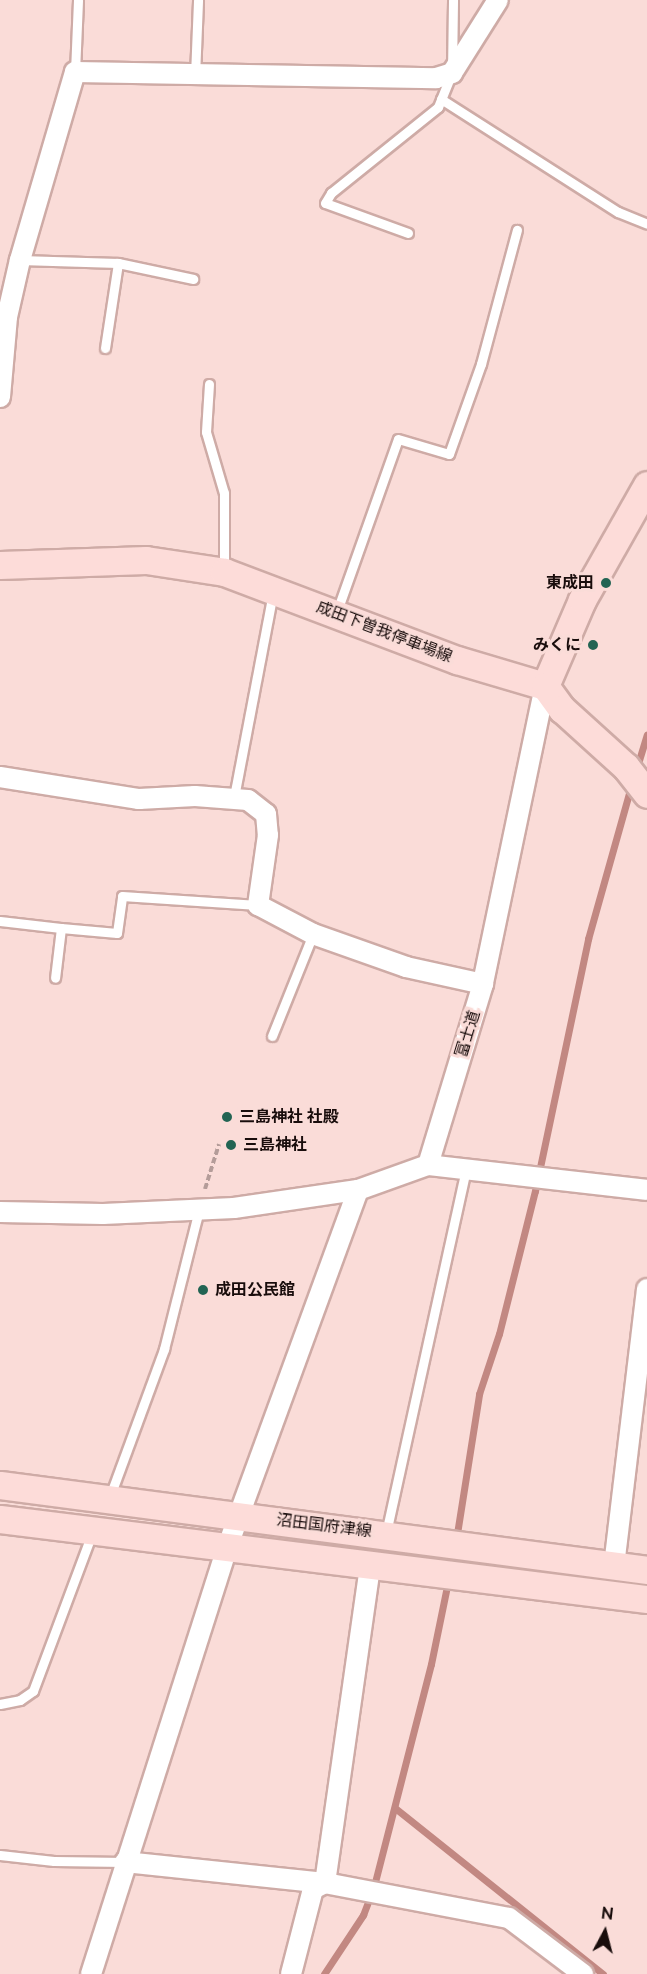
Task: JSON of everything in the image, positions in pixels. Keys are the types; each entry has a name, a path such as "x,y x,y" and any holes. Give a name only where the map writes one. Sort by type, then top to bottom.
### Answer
{"main road":[{"path":"638,782 562,709 545,687 582,600 647,485"},
{"name":"成田下曽我停車場線","path":"0,565 146,560 224,572 457,660 545,687"},
{"name":"沼田国府津線","path":"0,1485 440,1539 647,1569"},
{"name":"沼田国府津線","path":"0,1519 370,1567 647,1599"}],"street":[{"path":"0,397 7,317 20,260 75,72 195,76 436,78 452,73 498,0"},
{"name":"富士道","path":"428,1165 483,984 545,687"},
{"path":"0,777 139,799 234,797 248,800 266,814 268,836 258,905 314,933 406,967 483,984"},
{"path":"0,1212 103,1214 199,1210 358,1190 428,1165 647,1190"},
{"path":"91,1974 227,1548 358,1190"},
{"path":"614,1566 640,1384 647,1288"},
{"path":"325,1883 370,1567"},
{"path":"125,1862 325,1883 509,1918 583,1974"},
{"path":"291,1974 313,1889 325,1883"}],"lane":[{"path":"75,72 78,0"},
{"path":"195,76 198,0"},
{"path":"408,233 325,203 331,194 438,106 452,73 453,0"},
{"path":"441,99 618,213 647,224"},
{"path":"336,613 398,440 449,454 481,364 518,230"},
{"path":"20,260 118,262 193,279"},
{"path":"105,348 118,262"},
{"path":"209,384 206,432 224,493 224,572"},
{"path":"234,797 274,590"},
{"path":"0,921 117,933 122,896 258,905"},
{"path":"55,978 61,928"},
{"path":"272,1036 314,933"},
{"path":"386,1533 466,1170"},
{"path":"109,1498 164,1349 199,1210"},
{"path":"0,1704 20,1700 33,1691 93,1531"},
{"path":"0,1855 54,1862 125,1862"}],"path":[{"path":"199,1210 219,1144"}],"waterway":[{"path":"636,770 647,735"},
{"path":"456,1540 479,1394 499,1334 535,1191 588,939 631,786"},
{"path":"324,1974 363,1915 374,1886 431,1664 448,1581"},
{"path":"395,1808 603,1974"}],"place":[{"name":"東成田","path":"606,583"},
{"name":"みくに","path":"593,645"},
{"name":"三島神社 社殿","path":"227,1117"},
{"name":"三島神社","path":"231,1145"},
{"name":"成田公民館","path":"203,1290"}]}
